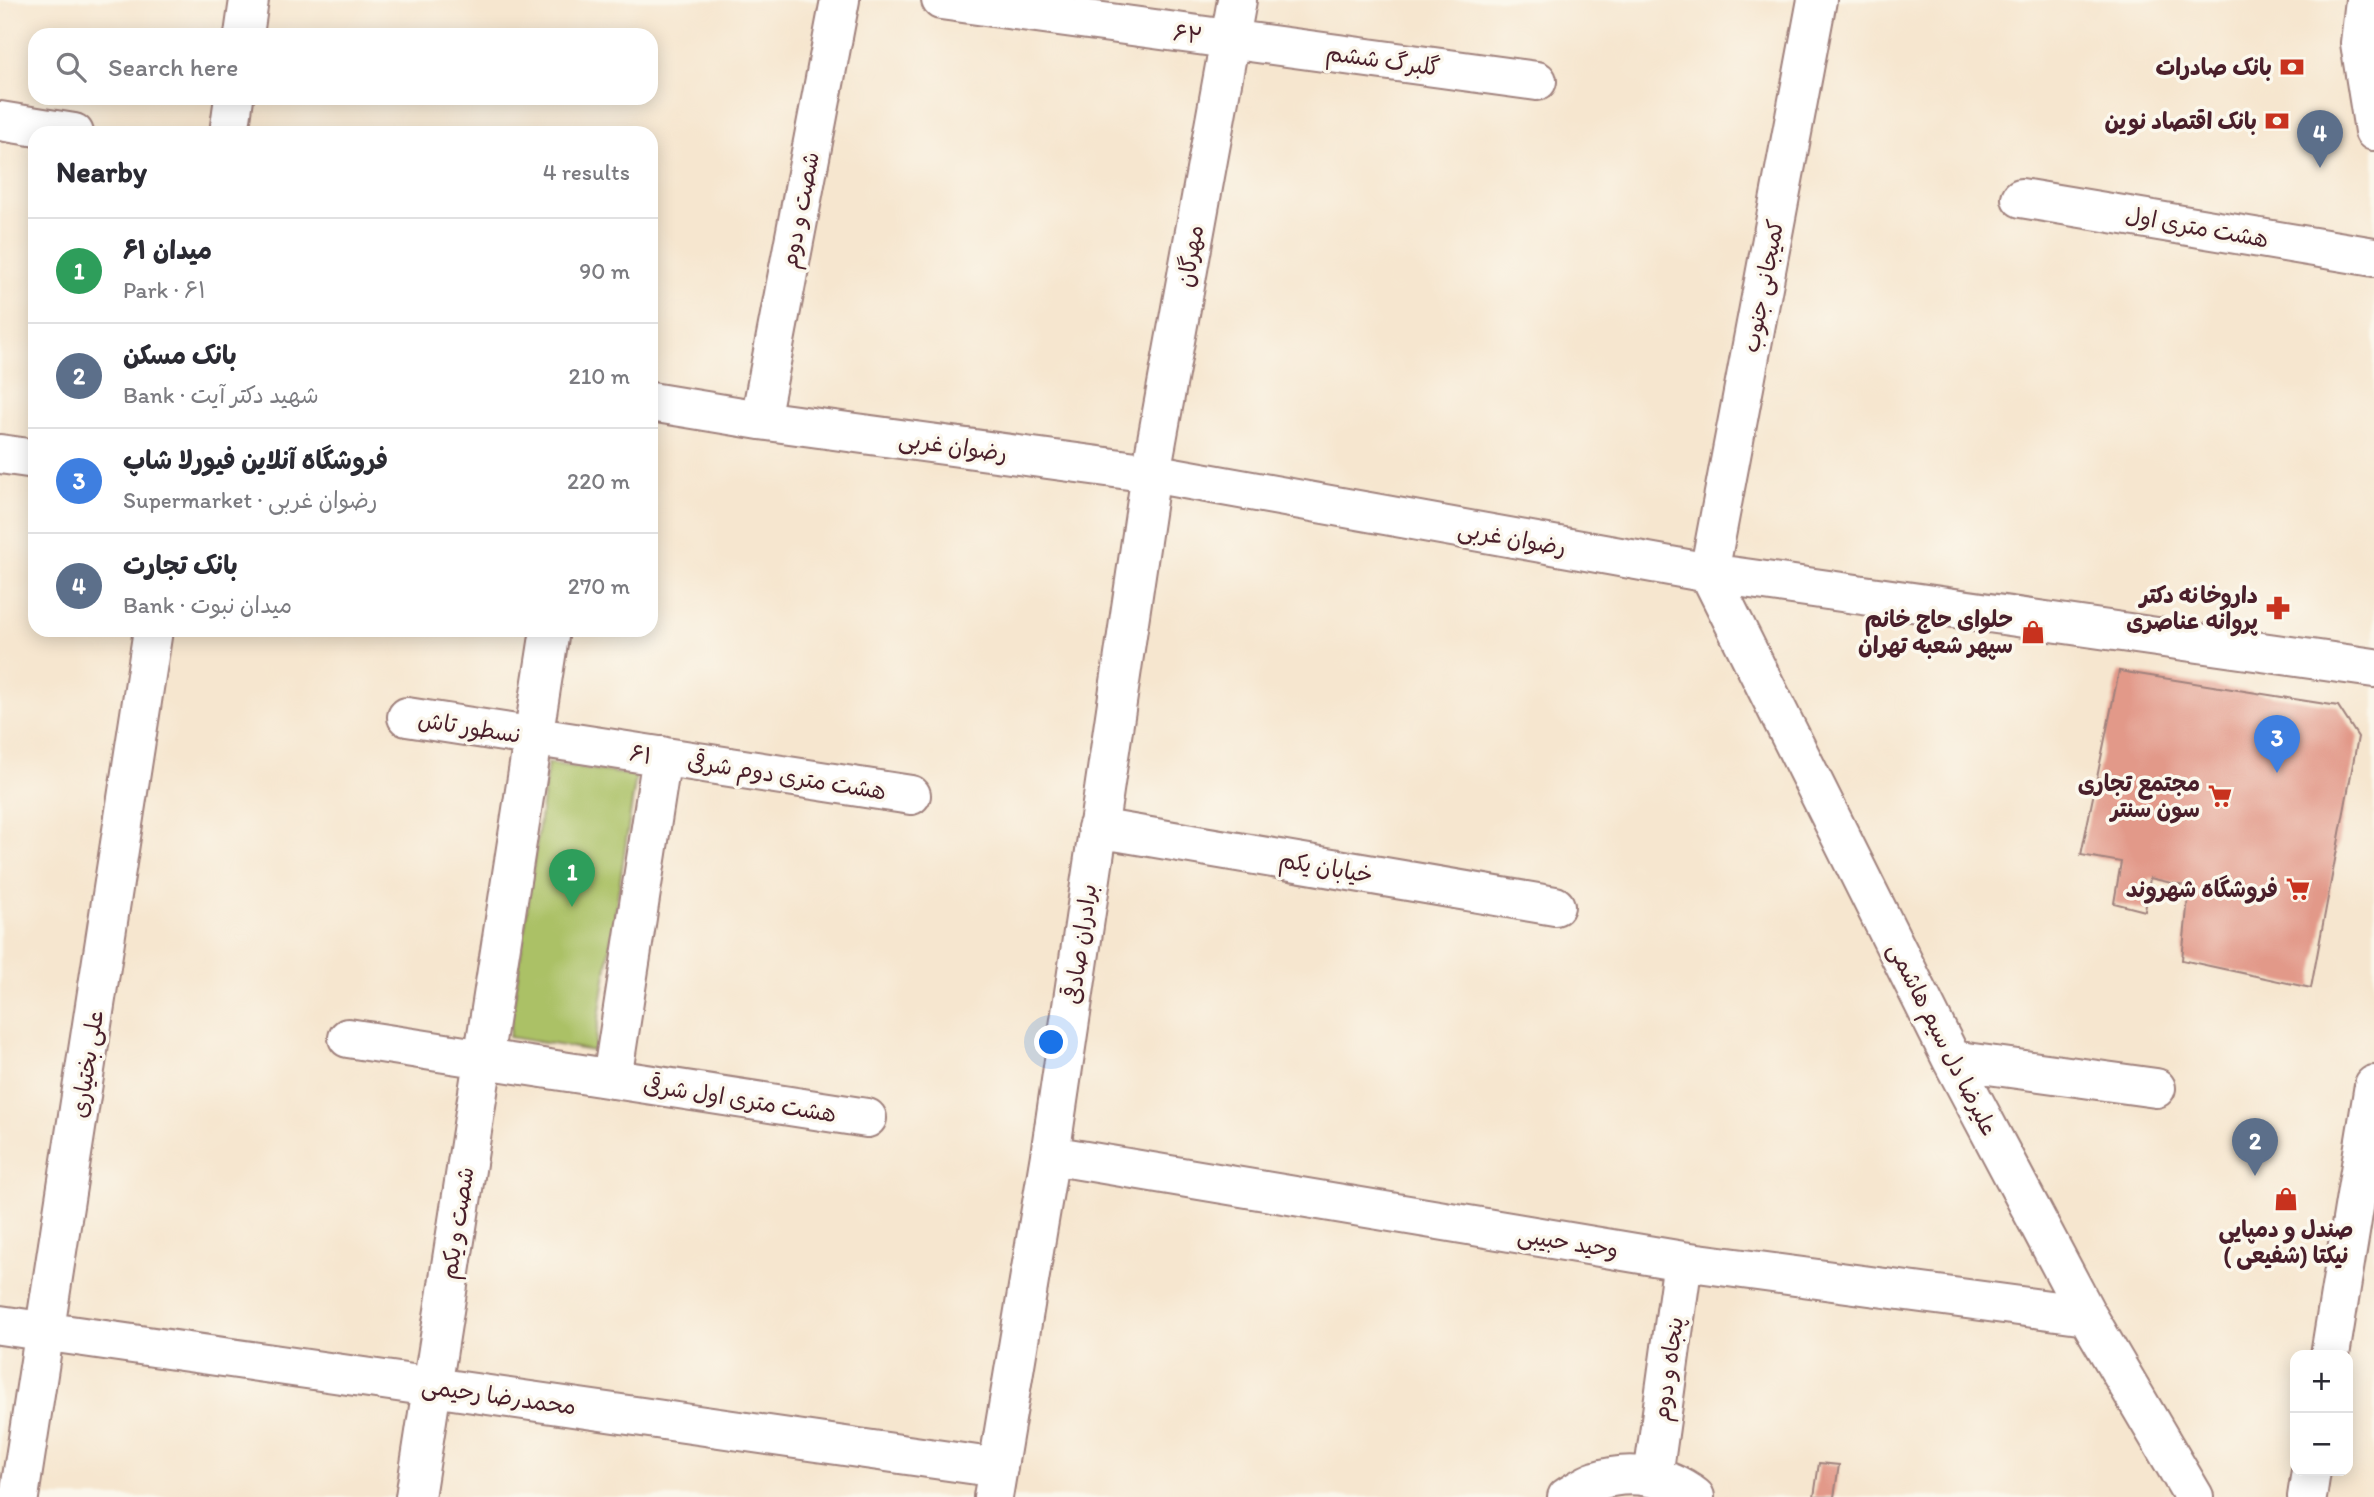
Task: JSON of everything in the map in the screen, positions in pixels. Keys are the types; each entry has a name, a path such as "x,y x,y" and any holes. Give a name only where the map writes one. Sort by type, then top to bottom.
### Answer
{"street":[{"path":"245,28 249,0"},
{"name":"شصت و دوم","path":"760,420 840,0"},
{"name":"۶۲","path":"941,0 1230,39 1237,0"},
{"name":"کمیجانی جنوب","path":"1709,573 1817,0"},
{"path":"2365,0 2360,43 2374,131"},
{"name":"گلبرگ ششم","path":"1230,39 1537,81"},
{"name":"مهرگان","path":"1151,473 1230,39"},
{"path":"230,126 233,105"},
{"path":"0,121 31,126"},
{"name":"هشت متری اول","path":"2021,198 2374,257"},
{"name":"رضوان غربی","path":"658,403 760,420 1151,473 1709,573 2374,668"},
{"path":"0,454 28,458"},
{"name":"برادران صادقی","path":"996,1483 1050,1155 1151,473"},
{"name":"علیرضا دل سیم هاشمی","path":"1709,573 1952,1060 2087,1315 2194,1497"},
{"name":"علی بختیاری","path":"19,1497 152,637"},
{"path":"483,1059 549,637"},
{"name":"نسطور تاش","path":"407,717 533,737"},
{"name":"۶۱","path":"533,737 662,756 612,1079"},
{"name":"هشت متری دوم شرقی","path":"662,756 911,795"},
{"name":"خیابان یکم","path":"1097,828 1555,906"},
{"path":"348,1038 612,1079"},
{"name":"شصت و یکم","path":"415,1497 483,1059"},
{"path":"1952,1060 2156,1088"},
{"name":"هشت متری اول شرقی","path":"612,1079 867,1118"},
{"path":"2331,1350 2374,1085"},
{"name":"وحید حبیبی","path":"1050,1155 1683,1261 2087,1315"},
{"name":"پنجاه و دوم","path":"1653,1477 1683,1261"},
{"name":"محمدرضا رحیمی","path":"0,1325 432,1387 996,1483"},
{"path":"1567,1497 1594,1481 1623,1475 1653,1477 1684,1488 1695,1497"},
{"path":"2307,1497 2310,1476"}],"green space":[{"path":"548,763 636,776 594,1051 509,1037"}],"building":[{"name":"مجتمع تجاری سون سنتر","path":"2119,671 2338,706 2358,737 2311,988 2182,960 2189,887 2150,878 2145,911 2114,903 2121,862 2081,855"},
{"path":"1819,1463 1839,1465 1834,1497 1814,1497"}],"place":[{"name":"بانک صادرات","path":"2292,67"},
{"name":"بانک اقتصاد نوین","path":"2277,121"},
{"name":"بانک تجارت","path":"2320,168"},
{"name":"داروخانه دکتر پروانه عناصری","path":"2278,608"},
{"name":"حلوای حاج خانم سپهر شعبه تهران","path":"2033,632"},
{"name":"فروشگاه آنلاین فیورلا شاپ","path":"2277,773"},
{"name":"مجتمع تجاری سون سنتر","path":"2220,796"},
{"name":"فروشگاه شهروند","path":"2298,889"},
{"name":"میدان ۶۱","path":"572,907"},
{"name":"بانک مسکن","path":"2255,1176"},
{"name":"صندل و دمپایی نیکتا (شفیعی )","path":"2286,1199"}]}
